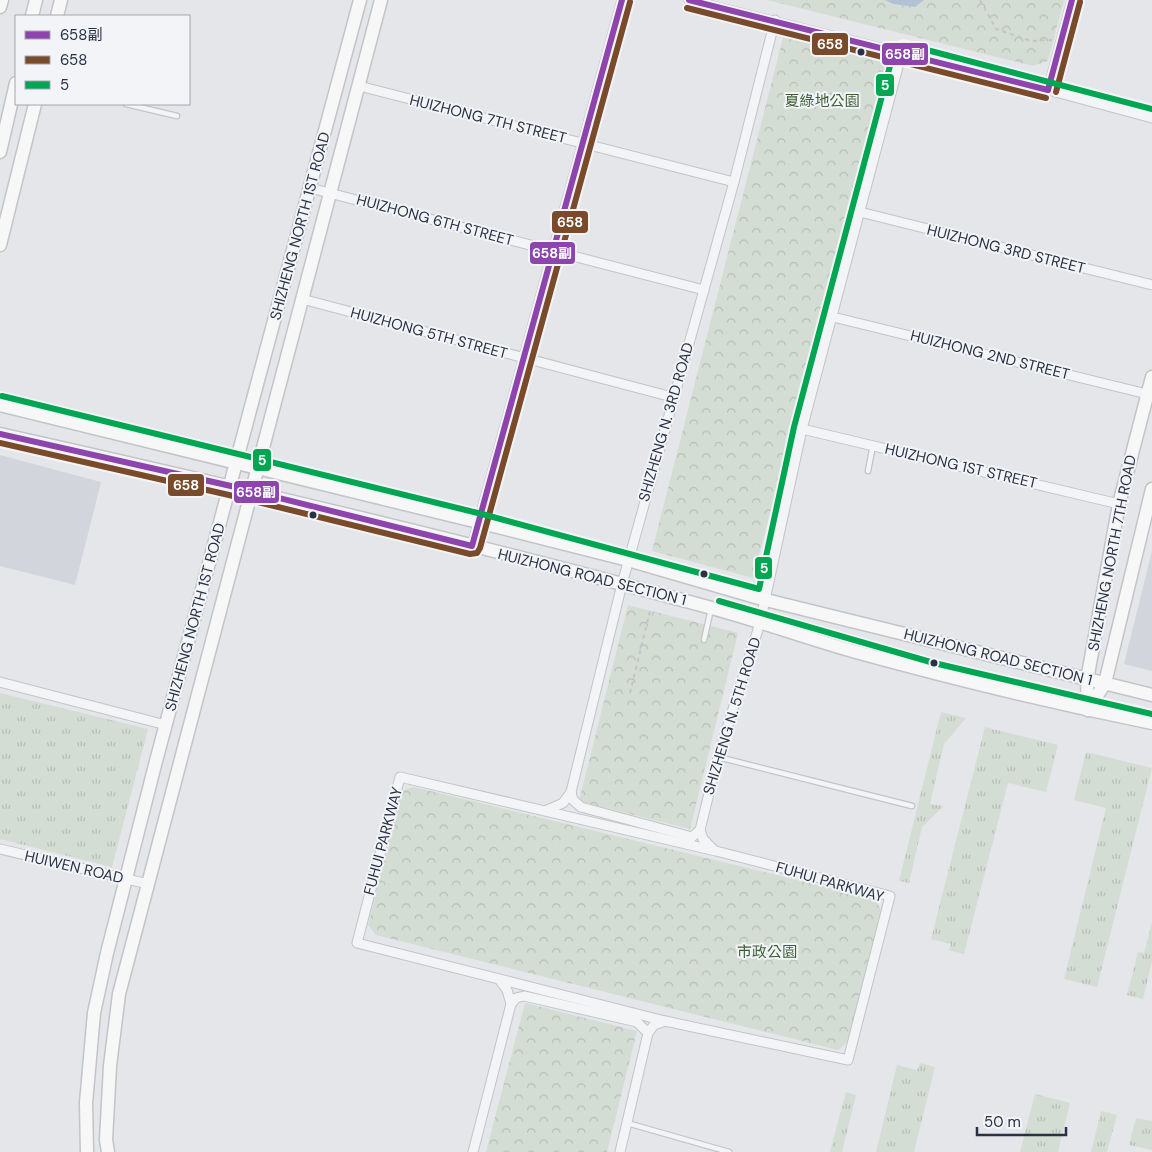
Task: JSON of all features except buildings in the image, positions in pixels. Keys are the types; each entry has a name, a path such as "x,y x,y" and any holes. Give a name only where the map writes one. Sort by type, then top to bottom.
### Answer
{"street":[{"path":"0,7 2,0"},
{"path":"32,15 36,0"},
{"path":"57,15 61,0"},
{"name":"SHIZHENG NORTH 1ST ROAD","path":"87,1152 86,1103 94,1013 166,725 360,0"},
{"name":"SHIZHENG NORTH 1ST ROAD","path":"108,1152 106,1140 110,1066 119,994 381,0"},
{"path":"472,546 622,0"},
{"path":"689,0 902,52 1152,118"},
{"path":"1048,90 1072,0"},
{"name":"SHIZHENG N. 3RD ROAD","path":"571,792 628,560 672,397 734,182 775,20"},
{"name":"SHIZHENG N. 5TH ROAD","path":"700,830 718,757 766,600 802,429 902,52"},
{"name":"HUIZHONG 7TH STREET","path":"358,86 734,182"},
{"path":"0,152 15,87"},
{"path":"0,245 35,105"},
{"name":"HUIZHONG 6TH STREET","path":"310,188 704,290"},
{"name":"HUIZHONG 3RD STREET","path":"860,212 1152,286"},
{"name":"HUIZHONG 5TH STREET","path":"302,299 672,397"},
{"name":"HUIZHONG 2ND STREET","path":"833,317 1147,394"},
{"name":"SHIZHENG NORTH 7TH ROAD","path":"1088,710 1088,680 1119,504 1152,376"},
{"name":"HUIZHONG ROAD SECTION 1","path":"0,405 478,522 628,560 766,600 1152,695"},
{"name":"HUIZHONG 1ST STREET","path":"802,429 1119,504"},
{"name":"HUIZHONG ROAD SECTION 1","path":"0,434 231,486 472,546 711,608 855,652 1088,710 1152,723"},
{"name":"SHIZHENG NORTH 7TH ROAD","path":"1088,710 1106,683 1152,489"},
{"path":"0,682 166,725"},
{"name":"FUHUI PARKWAY","path":"400,777 544,810 625,831 716,851 890,896 848,1060 580,1005 499,979 357,943 400,777"},
{"path":"544,810 560,805 571,792"},
{"path":"571,792 573,800 580,807 692,837 700,830 706,843 716,851"},
{"path":"625,831 627,819"},
{"name":"HUIWEN ROAD","path":"0,850 148,884"},
{"path":"499,979 507,990 511,1004"},
{"path":"473,1152 511,1004 516,998 524,996 580,1005 638,1022 648,1032"},
{"path":"620,1152 648,1032 665,1021"}],"lane":[{"path":"130,105 177,116"},
{"path":"868,471 873,446"},
{"path":"704,640 711,608"},
{"path":"718,757 912,806"},
{"path":"627,1123 729,1152"}],"path":[{"path":"980,0 996,29 1031,41 1062,40"},
{"path":"630,694 650,611"}],"shaded area":[{"path":"0,455 101,482 75,585 0,566"},
{"path":"1152,551 1152,671 1124,664"}],"green space":[{"path":"767,0 1064,0 1048,61 1033,66"},
{"name":"夏綠地公園","path":"784,34 889,60 753,578 652,551"},
{"path":"628,605 738,633 690,829 579,801"},
{"path":"0,693 148,729 112,867 0,839"},
{"path":"941,712 966,718 944,744 930,804 944,806 922,827 909,883 899,881"},
{"path":"985,727 1058,745 1046,792 1008,783 964,954 949,950 951,944 931,939"},
{"path":"1086,752 1152,768 1097,987 1064,979 1106,808 1074,800"},
{"name":"市政公園","path":"414,787 875,899 881,910 851,1039 838,1050 376,935 368,925 402,791"},
{"path":"1152,923 1152,961 1143,999 1127,995 1138,952 1144,953"},
{"path":"525,1003 637,1031 607,1152 486,1152"},
{"path":"920,1063 935,1067 914,1152 876,1152 897,1065 917,1070"},
{"path":"846,1092 856,1095 842,1152 830,1152"},
{"path":"1035,1094 1070,1103 1058,1152 1020,1152"},
{"path":"1101,1111 1117,1115 1107,1152 1091,1152"},
{"path":"1136,1118 1152,1121 1152,1150 1129,1145"}],"water":[{"path":"885,0 924,0 915,7 893,4"}],"transit line":[{"name":"658副","path":"0,434 231,486 472,546 622,0"},
{"name":"658副","path":"689,0 1048,90"},
{"name":"658副","path":"1048,90 1072,0"},
{"name":"658","path":"0,443 229,495 470,554 477,553 480,548 630,2"},
{"name":"658","path":"1056,92 1080,2"},
{"name":"658","path":"687,8 1046,98"},
{"name":"5","path":"2,396 482,514 759,589 794,427 895,47 904,44 1152,109"},
{"name":"5","path":"719,601 934,663 1152,714"}]}
